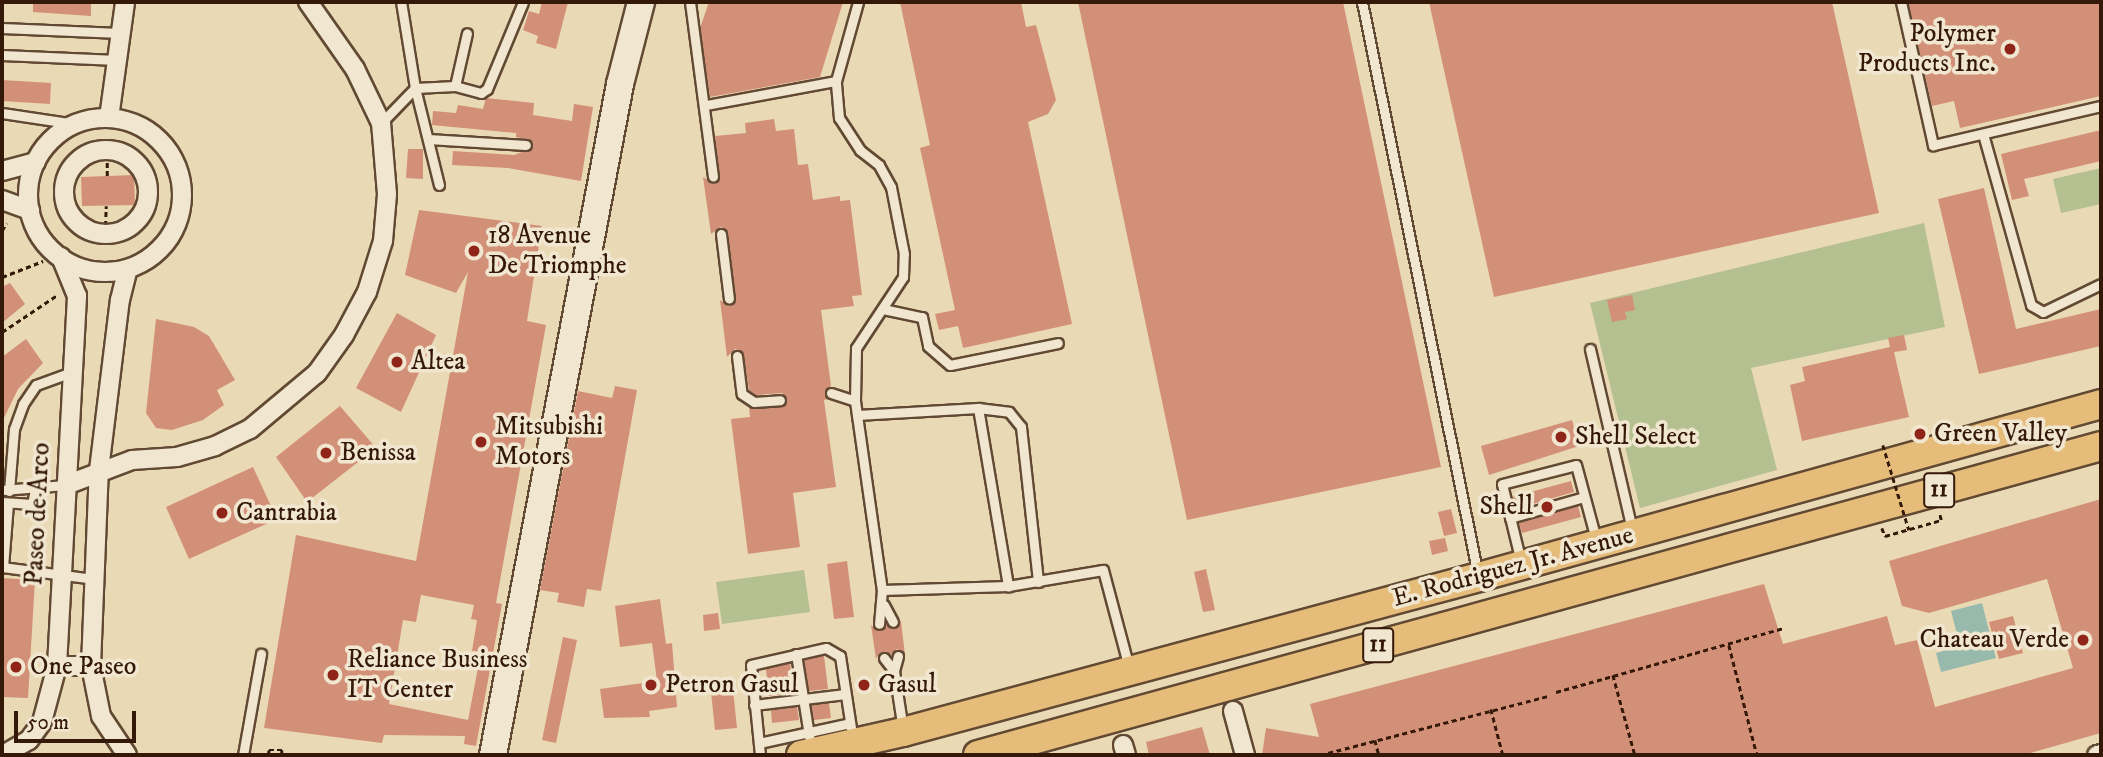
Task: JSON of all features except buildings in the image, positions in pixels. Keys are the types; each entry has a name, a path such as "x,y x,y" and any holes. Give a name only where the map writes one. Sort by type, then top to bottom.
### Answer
{"main road":[{"path":"492,755 620,84 641,2"},
{"name":"E. Rodriguez Jr. Avenue","path":"807,747 852,734 903,732 1479,577 2101,404"},
{"name":"E. Rodriguez Jr. Avenue","path":"978,755 2101,446"}],"street":[{"path":"109,118 125,2"},
{"path":"66,485 99,470 215,446 250,429 317,373 344,335 367,292 383,241 387,194 381,123 355,69 308,2"},
{"path":"109,118 136,125 159,141 176,164 181,185 181,207 172,234 153,255 128,269 93,271 52,259 30,210 29,194 36,162 56,135 75,124 109,118"},
{"path":"107,149 138,163 149,197 132,226 105,234 74,220 64,190 77,160 107,149"},
{"path":"2,171 36,162"},
{"path":"2,200 30,210"},
{"name":"Paseo de Arco","path":"3,755 29,740 42,722 57,666 77,296 52,259"},
{"path":"127,755 101,716 91,666 99,470 120,300 128,269"},
{"path":"57,666 91,666"},
{"path":"1233,711 1245,755"}],"lane":[{"path":"401,2 415,88 439,185"},
{"path":"381,123 415,88 455,86 481,93 487,89 523,2"},
{"path":"690,2 706,105 713,176"},
{"path":"858,2 836,81 839,118 860,150 880,165 893,198 904,254 904,277 856,348 855,401 884,605 893,622"},
{"path":"1362,2 1479,577"},
{"path":"1901,2 1933,145 2101,106"},
{"path":"2,28 120,33"},
{"path":"455,86 467,33"},
{"path":"2,55 117,60"},
{"path":"706,105 836,81"},
{"path":"2,113 75,124"},
{"path":"1983,134 2031,305 2043,312 2101,284"},
{"path":"428,139 526,145"},
{"path":"720,234 729,299"},
{"path":"883,309 922,317 928,346 950,365 1058,343"},
{"path":"1590,349 1633,534"},
{"path":"737,356 742,394 754,402 780,400"},
{"path":"66,485 35,490 6,490 14,429 23,404 36,385 72,372"},
{"path":"831,393 855,401"},
{"path":"857,415 978,408 1009,412 1021,427 1038,582"},
{"path":"978,408 1008,586"},
{"path":"1521,565 1502,484 1576,465 1597,544"},
{"path":"35,490 32,504 5,502 2,567 95,579"},
{"path":"1510,518 1584,497"},
{"path":"882,590 1008,586 1103,570 1130,671"},
{"path":"879,624 884,605"},
{"path":"760,755 750,670 754,661 826,648 840,656 852,734"},
{"path":"243,755 261,654"},
{"path":"759,743 807,747 796,654"},
{"path":"898,656 894,671 903,732"},
{"path":"884,658 894,671"},
{"path":"754,705 802,697 845,694"}],"path":[{"path":"107,149 107,176"},
{"path":"105,234 106,206"},
{"path":"2,231 6,223"},
{"path":"2,276 52,259"},
{"path":"2,332 58,295"},
{"path":"1883,445 1909,530"},
{"path":"1885,536 1941,520"},
{"path":"1556,692 1783,628"},
{"path":"1729,645 1757,755"},
{"path":"1613,675 1635,755"},
{"path":"1320,755 1548,696"},
{"path":"1491,709 1503,755"},
{"path":"1375,740 1379,755"},
{"path":"268,754 282,750 282,755"}],"green space":[{"path":"2101,168 2101,204 2061,213 2053,179"},
{"path":"1924,223 1945,327 1751,368 1777,470 1640,508 1590,303"},
{"path":"804,570 810,612 722,624 716,582"}],"shaded area":[{"path":"1982,603 1996,658 1941,672 1936,653 1960,646 1951,611"}],"place":[{"name":"Polymer Products Inc.","path":"2010,49"},
{"name":"18 Avenue De Triomphe","path":"474,251"},
{"name":"Altea","path":"397,362"},
{"name":"Green Valley","path":"1920,434"},
{"name":"Shell Select","path":"1561,437"},
{"name":"Mitsubishi Motors","path":"481,442"},
{"name":"Benissa","path":"326,453"},
{"name":"Shell","path":"1547,507"},
{"name":"Cantrabia","path":"222,513"},
{"name":"Chateau Verde","path":"2083,640"},
{"name":"One Paseo","path":"16,667"},
{"name":"Reliance Business IT Center","path":"333,675"},
{"name":"Petron Gasul","path":"651,685"},
{"name":"Gasul","path":"864,685"}]}
